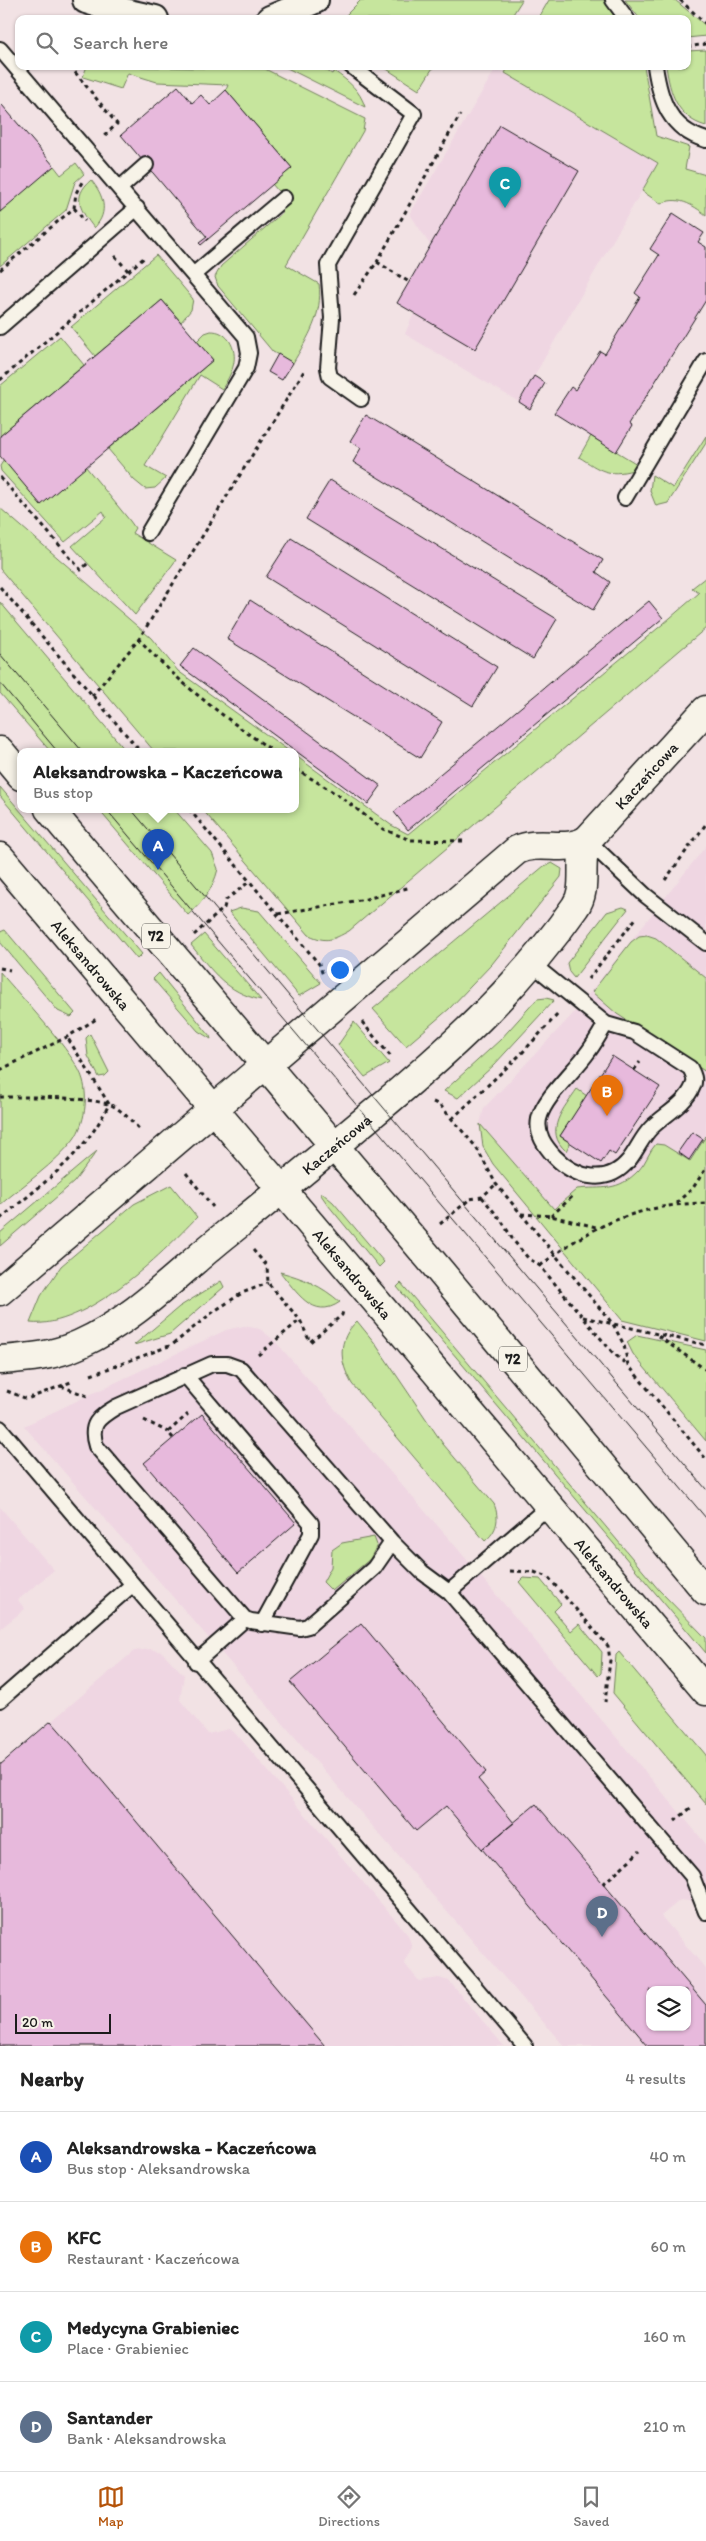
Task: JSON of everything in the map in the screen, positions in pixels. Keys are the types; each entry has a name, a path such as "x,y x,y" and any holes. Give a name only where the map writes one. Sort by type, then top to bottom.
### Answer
{"main road":[{"name":"Kaczeńcowa","path":"0,1360 45,1356 80,1344 126,1316 334,1146 472,1028 531,963 577,905 582,883 582,850 587,840 706,710"},
{"path":"0,751 17,772"},
{"name":"72","path":"52,813 706,1591"},
{"path":"0,1291 212,1108 517,850 528,845 578,846 587,840"},
{"name":"Aleksandrowska","path":"0,857 706,1691"}],"street":[{"path":"86,0 137,15"},
{"path":"285,15 307,9"}],"lane":[{"path":"614,0 624,15"},
{"path":"0,49 15,66"},
{"path":"18,70 246,337 249,353 246,368 148,533"},
{"path":"355,70 414,114 328,265 331,330 328,368 330,377 361,399"},
{"path":"656,70 660,96 665,106 679,125 697,137 706,140"},
{"path":"120,188 146,165"},
{"path":"193,275 284,198"},
{"path":"0,328 137,208"},
{"path":"625,498 706,362"},
{"path":"587,840 645,895 706,943"},
{"path":"531,963 606,1024 634,1032 690,1068 695,1077 694,1085 686,1097 649,1129 622,1168 611,1175 598,1178 583,1175 556,1158 545,1145 539,1133 539,1120 545,1106 588,1052 606,1024"},
{"path":"392,1542 374,1568 308,1626 300,1628 262,1624 245,1619 96,1446 93,1435 95,1424 102,1415 116,1406 212,1364 227,1364 248,1375 392,1542 422,1572 449,1592 692,1876 706,1912"},
{"path":"185,1375 311,1523 311,1534 262,1624"},
{"path":"0,1428 196,1662 525,2046"},
{"path":"449,1592 550,1506"},
{"path":"0,1700 132,1585"},
{"path":"196,1662 245,1619"}],"path":[{"path":"680,0 706,24"},
{"path":"691,46 706,44"},
{"path":"92,696 139,639 331,330 377,262 460,115"},
{"path":"0,270 74,208 74,200 80,185 100,165"},
{"path":"0,380 164,240"},
{"path":"377,262 409,282"},
{"path":"0,477 81,570 88,563"},
{"path":"0,586 137,748"},
{"path":"139,639 182,683 269,748"},
{"path":"299,771 338,795 383,829 410,840 465,841"},
{"path":"193,813 319,964 325,980"},
{"path":"661,886 706,824"},
{"path":"200,930 224,908 226,900 250,881"},
{"path":"278,914 366,899 411,887"},
{"path":"452,1119 521,1054 573,997 640,912"},
{"path":"0,968 10,970"},
{"path":"358,1018 394,1060"},
{"path":"0,1070 90,1025"},
{"path":"67,1037 109,1104 123,1113"},
{"path":"634,1070 640,1062"},
{"path":"0,1097 47,1097 109,1104"},
{"path":"0,1219 77,1154 101,1122 109,1104"},
{"path":"440,1106 476,1147 496,1184 614,1324 624,1345 628,1365"},
{"path":"676,1203 693,1188 706,1168"},
{"path":"189,1176 210,1203"},
{"path":"446,1219 470,1199 482,1197 496,1184"},
{"path":"482,1197 503,1222 528,1258 540,1266 613,1354 628,1365 706,1459"},
{"path":"540,1266 554,1254 597,1227 642,1210 676,1203 706,1203"},
{"path":"520,1214 551,1216 597,1227"},
{"path":"267,1266 268,1282 300,1320 310,1342 342,1315"},
{"path":"88,1376 172,1345 213,1312 242,1293 268,1282"},
{"path":"583,1317 706,1345"},
{"path":"656,1334 706,1370"},
{"path":"0,1388 27,1399 79,1379"},
{"path":"505,1574 510,1571 534,1572 548,1577 608,1646 610,1660 605,1702"}],"shaded area":[{"path":"495,70 499,70 658,163 519,402 405,334 414,313 397,303 430,245 410,214"},
{"path":"706,846 706,1162 694,1180 655,1156 571,1229 480,1124 484,1108 572,1015"},
{"path":"244,1326 260,1329 274,1340 451,1541 706,1844 706,1903 680,1900 661,1916 706,1969 706,2046 564,2046 24,1426 226,1330"},
{"path":"0,1507 54,1570 18,1600 25,1609 0,1629"},
{"path":"150,1649 162,1652 184,1675 180,1700 208,1734 229,1729 240,1738 408,1935 412,1947 404,1963 419,1981 439,1978 449,1981 504,2046 0,2046 0,1765 134,1651"}],"green space":[{"path":"361,0 522,0 513,15 346,15"},
{"path":"549,0 604,0 613,15 540,15"},
{"path":"625,0 675,0 706,26 706,36 691,38 691,15 637,15"},
{"path":"706,50 706,126 688,117 682,111 673,95 667,70 691,70 691,51"},
{"path":"86,70 267,70 365,119 363,131 286,265 319,284 320,295 319,306 313,325 293,363 273,352 218,286 215,277 221,266 282,213 284,198 272,184 292,168 226,90 228,85 157,82 128,73 121,89 83,77"},
{"path":"291,70 326,70 332,74 334,71 349,82 357,91 365,107"},
{"path":"388,70 432,70 419,90"},
{"path":"507,70 645,70 656,136 689,147 685,169 706,175 706,215 685,202 667,201 661,204 642,191 658,163 505,73"},
{"path":"76,163 84,174 75,182 66,210 0,266 0,208 54,166 61,175"},
{"path":"91,180 99,191 103,203 102,216 94,228 85,216 80,204 81,192"},
{"path":"156,255 193,299 191,310 181,322 162,300 95,356 71,327"},
{"path":"211,331 223,335 229,340 234,353 232,371 222,389 200,375 145,466 166,478 155,488 145,489 134,480 108,449 213,360 197,341 205,333"},
{"path":"60,336 84,365 0,436 0,386"},
{"path":"591,436 637,464 633,470 617,473 604,471 579,457"},
{"path":"706,436 706,443 668,503 656,506 650,491 652,475 673,488"},
{"path":"4,460 86,467 135,528 132,533 176,560 135,615 72,546 106,517 103,511 65,542 1,471 0,466"},
{"path":"0,508 151,638 178,671 285,748 151,748 0,569"},
{"path":"706,577 706,628 349,931 338,937 325,940 309,935 205,813 299,813 299,758 391,825 408,834 699,593 692,588"},
{"path":"0,602 123,748 47,748 0,693"},
{"path":"0,787 17,807 17,813 22,813 142,954 137,959 0,796"},
{"path":"101,813 177,813 212,853 218,869 216,876 207,895 188,915"},
{"path":"552,863 562,869 561,877 492,964 449,1009 406,1046 373,1009 544,866"},
{"path":"623,907 628,909 574,978 569,972 567,963 607,912"},
{"path":"241,908 259,911 321,983 299,996 229,912"},
{"path":"5,930 75,1013 71,1017 58,1011 0,942 0,932"},
{"path":"204,934 261,1000 238,992 221,980 206,964 191,945"},
{"path":"647,935 656,938 706,978 706,1072 617,1014 592,992 631,942 639,936"},
{"path":"0,972 59,1041 78,1069 83,1080 85,1111 78,1133 66,1148 49,1165 0,1205"},
{"path":"159,973 211,1039 198,1031 153,979"},
{"path":"546,998 554,1000 494,1065 458,1098 444,1091 500,1040 537,999"},
{"path":"354,1022 389,1063 365,1077 338,1045"},
{"path":"90,1034 109,1072 105,1076 99,1077 88,1056 86,1038"},
{"path":"577,1089 587,1096 560,1136 570,1143 566,1151 559,1143 556,1136 556,1128 562,1112"},
{"path":"480,1124 554,1209 577,1189 610,1187 624,1182 641,1167 656,1144 664,1145 690,1161 706,1136 706,1341 622,1320 493,1164 483,1147"},
{"path":"97,1151 74,1182 0,1246 0,1233"},
{"path":"171,1185 197,1217 182,1233 143,1269 98,1302 75,1314 52,1322 30,1323 41,1296 61,1266 134,1204"},
{"path":"322,1193 333,1202 384,1262 379,1267 328,1205 321,1195"},
{"path":"280,1272 312,1283 340,1302 330,1307 321,1308 313,1306 299,1295"},
{"path":"221,1281 224,1287 170,1334 134,1345 179,1307"},
{"path":"401,1283 659,1590 706,1638 706,1653 397,1287"},
{"path":"357,1321 374,1342 443,1444 494,1504 497,1515 495,1529 485,1541 352,1384 344,1367 342,1351 346,1336"},
{"path":"637,1335 706,1350 706,1441 633,1354 627,1342"},
{"path":"374,1537 377,1545 370,1559 332,1591 323,1582 331,1567 332,1550 342,1543"},
{"path":"523,1578 540,1579 561,1604 554,1611 571,1631 579,1624 602,1652 601,1673 598,1676 519,1582"},
{"path":"619,1652 706,1755 706,1804 613,1693 616,1655"}],"building":[{"path":"178,86 192,103 201,95 210,105 226,90 292,168 201,245 199,243 207,237 121,135"},
{"path":"2,105 54,166 0,212 0,107"},
{"path":"500,125 579,171 475,349 397,303"},
{"path":"673,213 704,233 698,242 706,247 706,300 629,424 632,426 616,452 554,413 571,387 575,390 600,351 605,354 640,297 635,293 659,255 650,249"},
{"path":"162,300 213,360 41,505 0,456 0,436"},
{"path":"278,354 293,363 282,380 268,372"},
{"path":"534,376 545,383 530,409 519,402"},
{"path":"366,415 603,560 596,572 610,582 593,610 353,462 361,448 350,441"},
{"path":"330,480 557,619 533,659 306,519"},
{"path":"291,538 497,667 473,706 266,577"},
{"path":"250,600 442,722 420,758 227,639"},
{"path":"649,601 663,618 408,830 394,812"},
{"path":"194,648 381,786 368,804 299,753 299,748 292,748 180,666"},
{"path":"612,1056 660,1087 615,1155 609,1151 601,1163 560,1136"},
{"path":"692,1132 703,1139 689,1160 678,1152"},
{"path":"202,1414 296,1523 238,1573 144,1463"},
{"path":"361,1623 486,1772 478,1779 514,1823 482,1849 446,1806 416,1831 290,1682"},
{"path":"51,1721 325,2046 0,2046 0,1765"},
{"path":"536,1804 690,1986 646,1986 646,2031 691,2031 691,1987 706,2005 706,2046 648,2046 482,1849"}],"tram line":[{"path":"0,654 79,748"},
{"path":"0,683 54,748"},
{"path":"109,813 706,1518"},
{"path":"134,813 706,1489"}],"place":[{"name":"Medycyna Grabieniec","path":"505,208"},
{"name":"Aleksandrowska - Kaczeńcowa","path":"158,870"},
{"name":"KFC","path":"607,1116"},
{"name":"Santander","path":"602,1937"}]}
